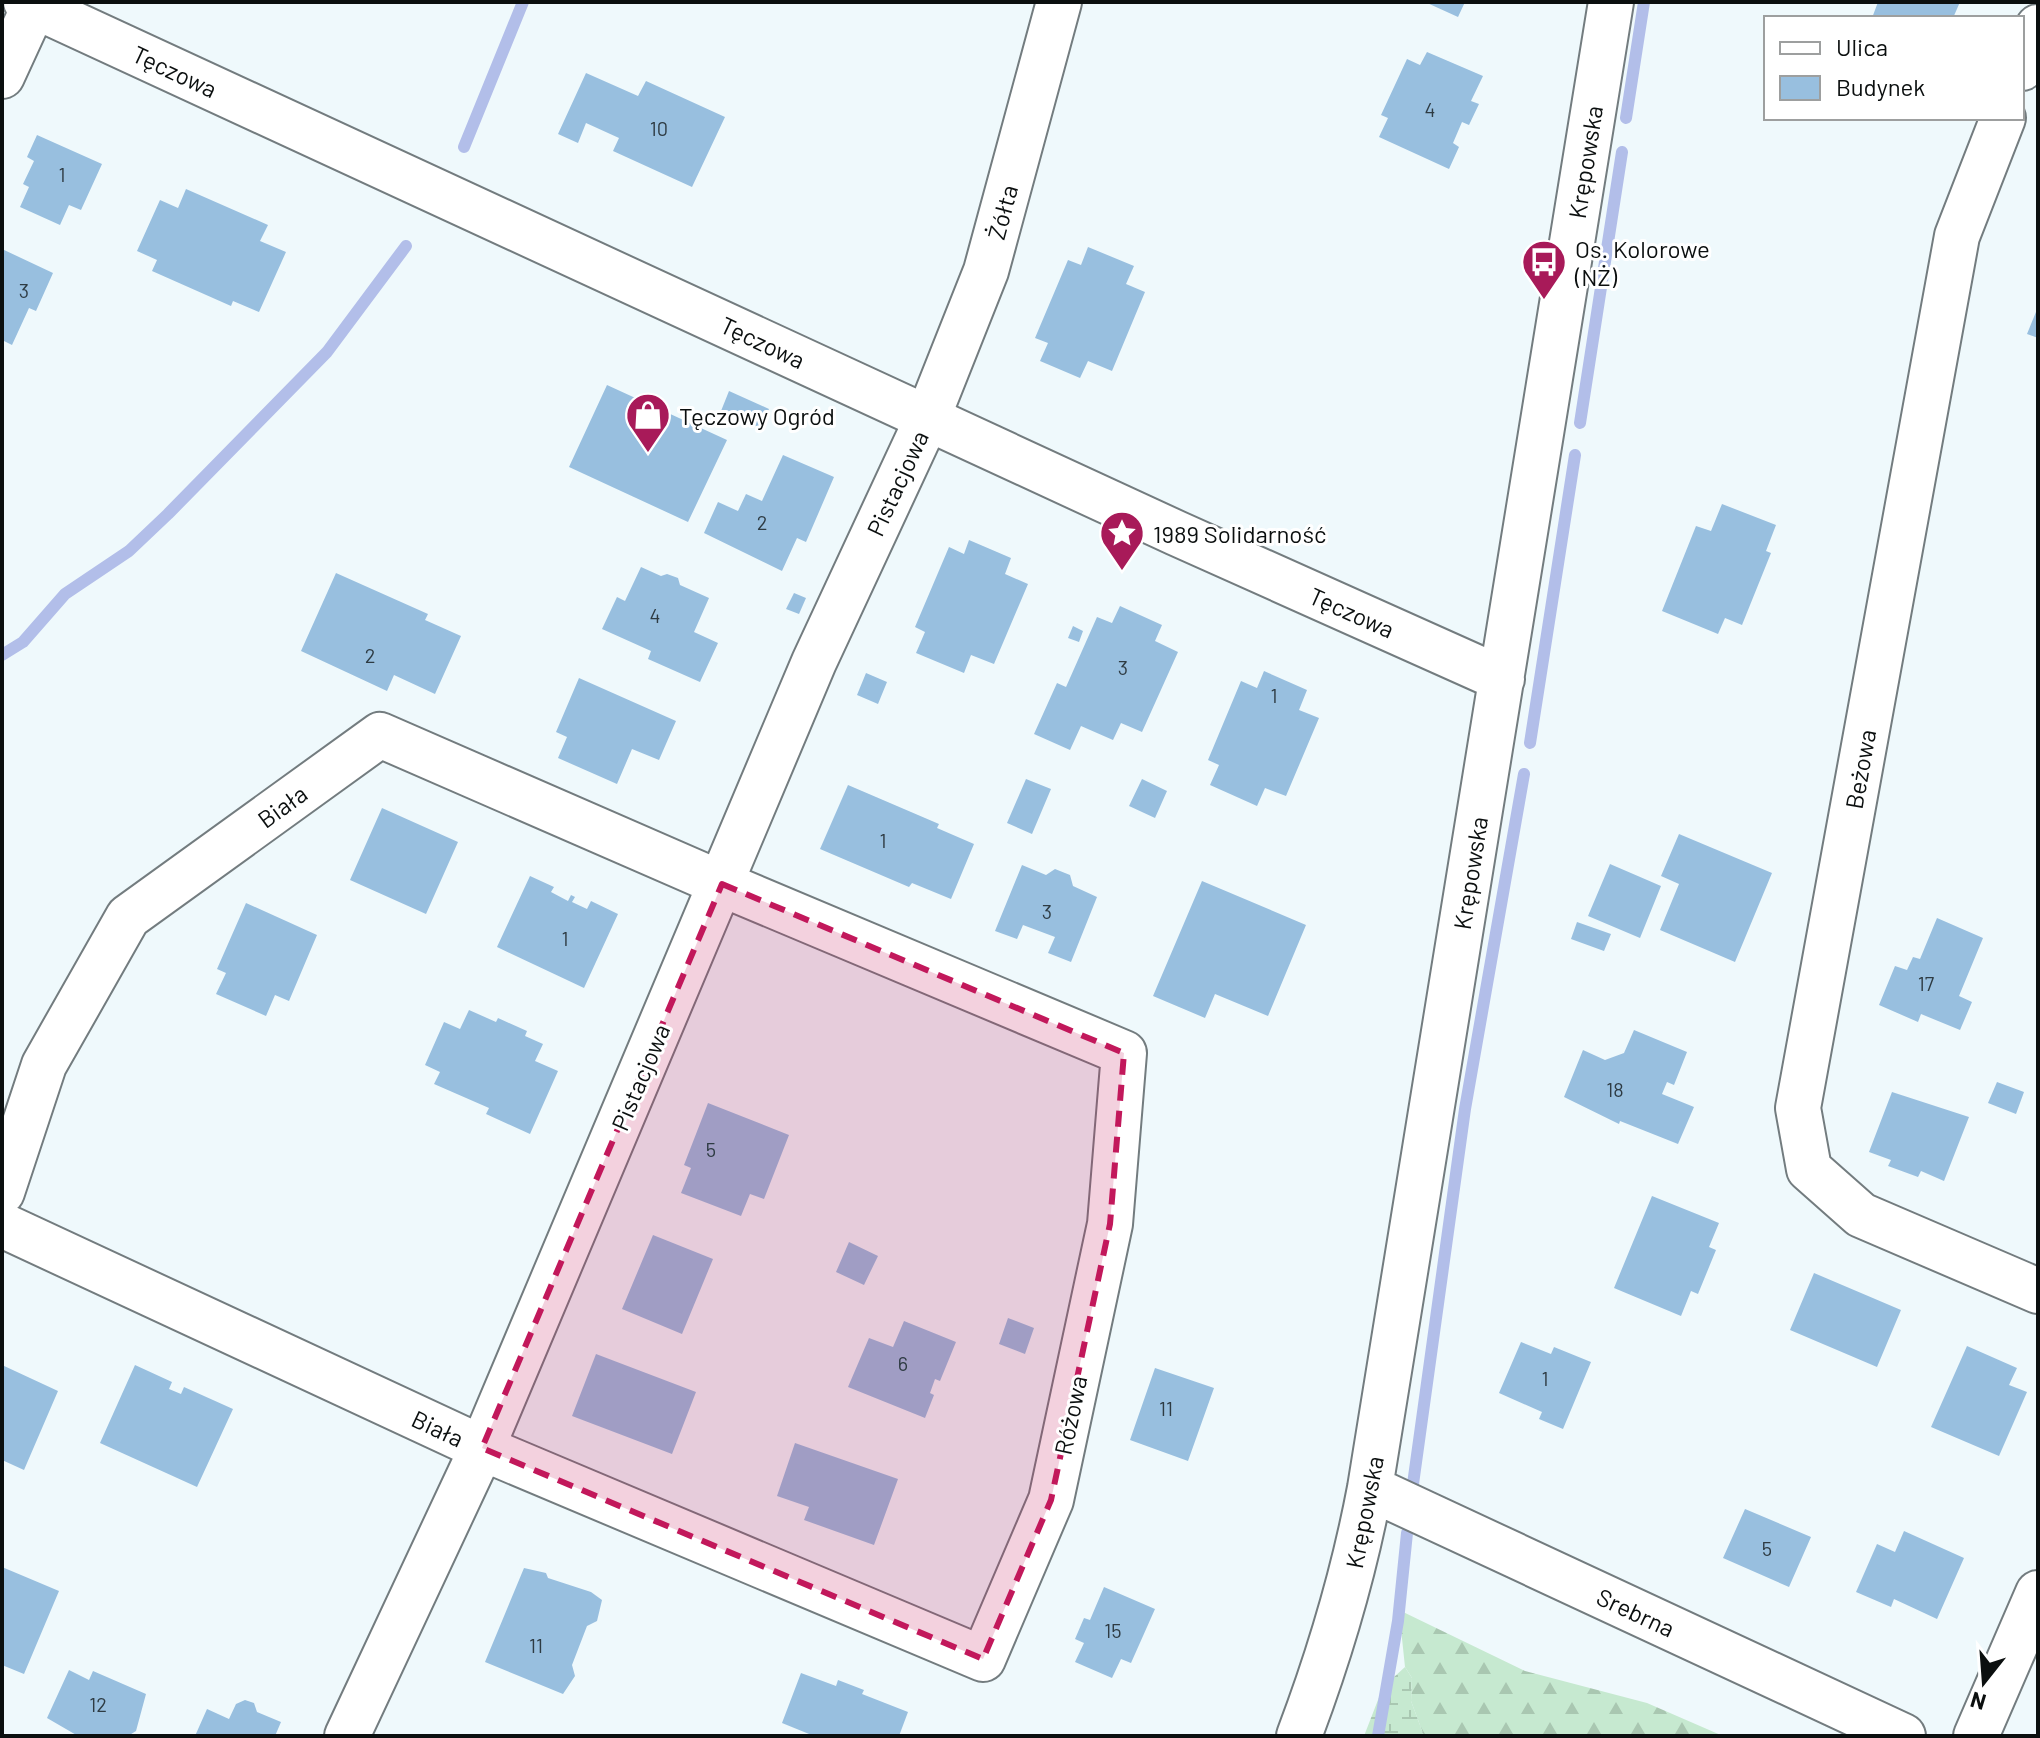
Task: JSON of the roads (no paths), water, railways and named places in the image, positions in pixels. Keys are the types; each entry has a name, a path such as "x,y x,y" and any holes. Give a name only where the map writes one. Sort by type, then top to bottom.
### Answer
{"street":[{"name":"Żółta","path":"928,417 986,271 1059,2"},
{"name":"Krępowska","path":"1299,1736 1337,1629 1356,1559 1370,1488 1611,2"},
{"name":"Tęczowa","path":"32,3 1502,679"},
{"path":"2,76 32,3"},
{"path":"2024,63 2038,27"},
{"name":"Beżowa","path":"2002,120 1957,236 1798,1108 1809,1169 1861,1215 2038,1291"},
{"name":"Pistacjowa","path":"347,1736 482,1448 814,662 928,417"},
{"name":"Biała","path":"2,1192 44,1065 128,917 380,735 722,884"},
{"name":"Różowa","path":"482,1448 983,1659 1051,1500 1110,1224 1124,1053 722,884"},
{"name":"Biała","path":"2,1225 482,1448"},
{"name":"Srebrna","path":"1370,1488 1903,1736"},
{"path":"1976,1736 2038,1593"}],"waterway":[{"path":"464,147 523,2"},
{"path":"1626,118 1644,2"},
{"path":"1580,423 1622,152"},
{"path":"2,655 23,642 65,594 129,551 168,514 327,352 406,246"},
{"path":"1530,743 1575,455"},
{"path":"1413,1484 1465,1109 1524,774"},
{"path":"1378,1736 1398,1621 1407,1533"}],"place":[{"name":"Os. Kolorowe (NŻ)","path":"1544,301"},
{"name":"Tęczowy Ogród","path":"648,454"},
{"name":"1989 Solidarność","path":"1122,572"}]}
